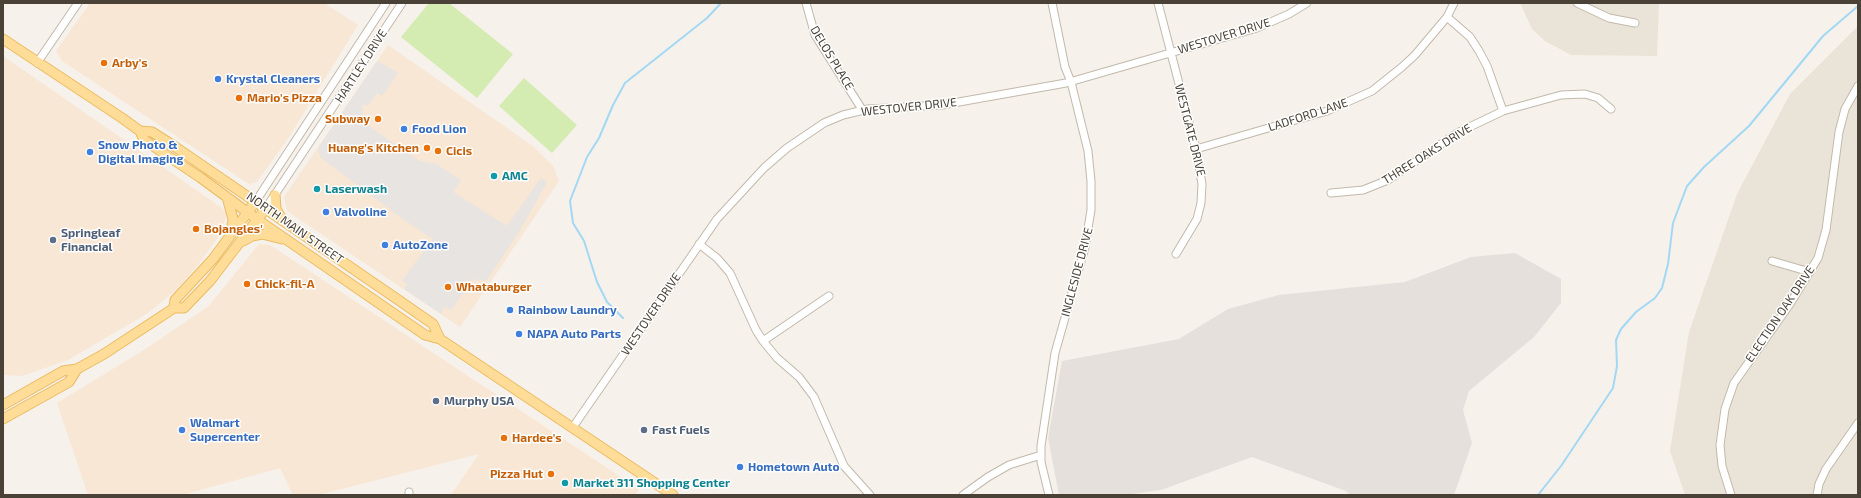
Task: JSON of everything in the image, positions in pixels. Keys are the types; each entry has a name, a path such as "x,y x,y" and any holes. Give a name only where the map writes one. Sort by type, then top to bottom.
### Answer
{"main road":[{"name":"NORTH MAIN STREET","path":"3,39 140,131 152,132 256,201 433,324 440,339"},
{"name":"NORTH MAIN STREET","path":"140,131 144,140 227,196 289,242 425,335 440,339 673,495"},
{"path":"158,150 171,144"},
{"path":"275,195 276,208 283,220"},
{"path":"227,196 233,219 231,235"},
{"path":"174,308 175,300 213,260 256,201"},
{"path":"3,404 63,372 77,369 104,354 174,308 184,308 194,299 240,243 266,208"},
{"path":"240,243 252,236 262,234 289,242"},
{"path":"3,419 68,382 77,369"}],"street":[{"path":"37,63 78,3"},
{"name":"HARTLEY DRIVE","path":"256,201 386,3"},
{"name":"HARTLEY DRIVE","path":"266,208 402,3"},
{"name":"DELOS PLACE","path":"806,3 815,35 863,111"},
{"name":"INGLESIDE DRIVE","path":"1049,495 1043,475 1041,446 1055,353 1086,247 1091,210 1092,181 1088,151 1071,82 1065,67 1052,3"},
{"name":"WESTGATE DRIVE","path":"1158,3 1196,149 1202,184 1201,203 1196,219 1176,254"},
{"name":"WESTOVER DRIVE","path":"573,427 699,244 737,195 787,148 824,123 843,115 863,111 942,105 1071,82 1257,28 1289,14 1307,3"},
{"name":"LADFORD LANE","path":"1196,149 1327,112 1372,91 1402,68 1447,17 1454,3"},
{"path":"1577,3 1609,18 1635,23"},
{"path":"1447,17 1470,37 1479,51 1487,66 1503,112"},
{"name":"ELECTION OAK DRIVE","path":"1731,495 1722,466 1720,445 1725,409 1734,383 1818,258 1826,230 1839,132 1845,109 1858,86"},
{"name":"THREE OAKS DRIVE","path":"1331,194 1363,190 1388,180 1459,132 1503,112 1561,94 1585,94 1598,98 1611,109"},
{"path":"699,244 717,258 730,273 756,330 763,340 812,394 822,412 844,466 870,495"},
{"path":"1772,261 1810,272"},
{"path":"763,340 829,296"},
{"path":"1817,495 1818,484 1826,469 1858,423"},
{"path":"963,495 988,477 1009,465 1041,455"}],"shaded area":[{"path":"90,3 324,3 358,25 289,137 257,182 249,184 62,61 56,51"},
{"path":"1520,3 1659,3 1657,56 1571,55 1545,41 1532,29"},
{"path":"1858,26 1858,495 1685,495 1670,451 1689,332 1737,194 1790,94"},
{"path":"388,45 534,147 553,166 559,181 460,327 287,211 284,197"},
{"path":"3,56 222,208 227,215 217,239 198,265 178,288 148,313 68,360 22,376 3,375"},
{"path":"377,61 398,73 382,96 377,93 368,106 362,104 363,122 419,161 436,164 461,180 453,192 507,226 541,178 547,182 519,232 486,281 473,279 451,310 444,307 441,314 404,289 407,284 402,281 433,239 400,217 320,157 318,148"},
{"path":"259,244 270,245 639,489 635,495 451,495 479,454 318,495 293,495 280,468 182,495 88,495 57,403 147,348 209,306"},
{"path":"1515,253 1561,279 1561,303 1534,337 1469,391 1463,410 1472,443 1454,495 1350,495 1346,491 1252,457 1161,490 1125,495 1059,495 1048,438 1062,361 1179,339 1228,309 1279,295 1405,282 1471,257"}],"green space":[{"path":"429,3 449,3 513,54 477,98 401,37"},
{"path":"524,78 577,125 552,153 499,106"}],"waterway":[{"path":"623,318 607,302 597,282 584,241 573,223 570,201 587,157 599,138 613,105 625,83 707,18 721,3"},
{"path":"1538,495 1561,466 1613,388 1617,366 1616,340 1621,329 1636,312 1655,298 1662,288 1668,264 1673,223 1687,186 1704,167 1749,126 1823,36 1858,6"}],"place":[{"name":"Arby's","path":"104,63"},
{"name":"Krystal Cleaners","path":"218,79"},
{"name":"Mario's Pizza","path":"239,98"},
{"name":"Subway","path":"378,119"},
{"name":"Food Lion","path":"404,129"},
{"name":"Huang's Kitchen","path":"427,148"},
{"name":"Cicis","path":"438,151"},
{"name":"Snow Photo & Digital Imaging","path":"90,152"},
{"name":"AMC","path":"494,176"},
{"name":"Laserwash","path":"317,189"},
{"name":"Valvoline","path":"326,212"},
{"name":"Bojangles'","path":"196,229"},
{"name":"Springleaf Financial","path":"53,240"},
{"name":"AutoZone","path":"385,245"},
{"name":"Chick-fil-A","path":"247,284"},
{"name":"Whataburger","path":"448,287"},
{"name":"Rainbow Laundry","path":"510,310"},
{"name":"NAPA Auto Parts","path":"519,334"},
{"name":"Murphy USA","path":"436,401"},
{"name":"Walmart Supercenter","path":"182,430"},
{"name":"Fast Fuels","path":"644,430"},
{"name":"Hardee's","path":"504,438"},
{"name":"Hometown Auto","path":"740,467"},
{"name":"Pizza Hut","path":"551,474"},
{"name":"Market 311 Shopping Center","path":"565,483"}]}
